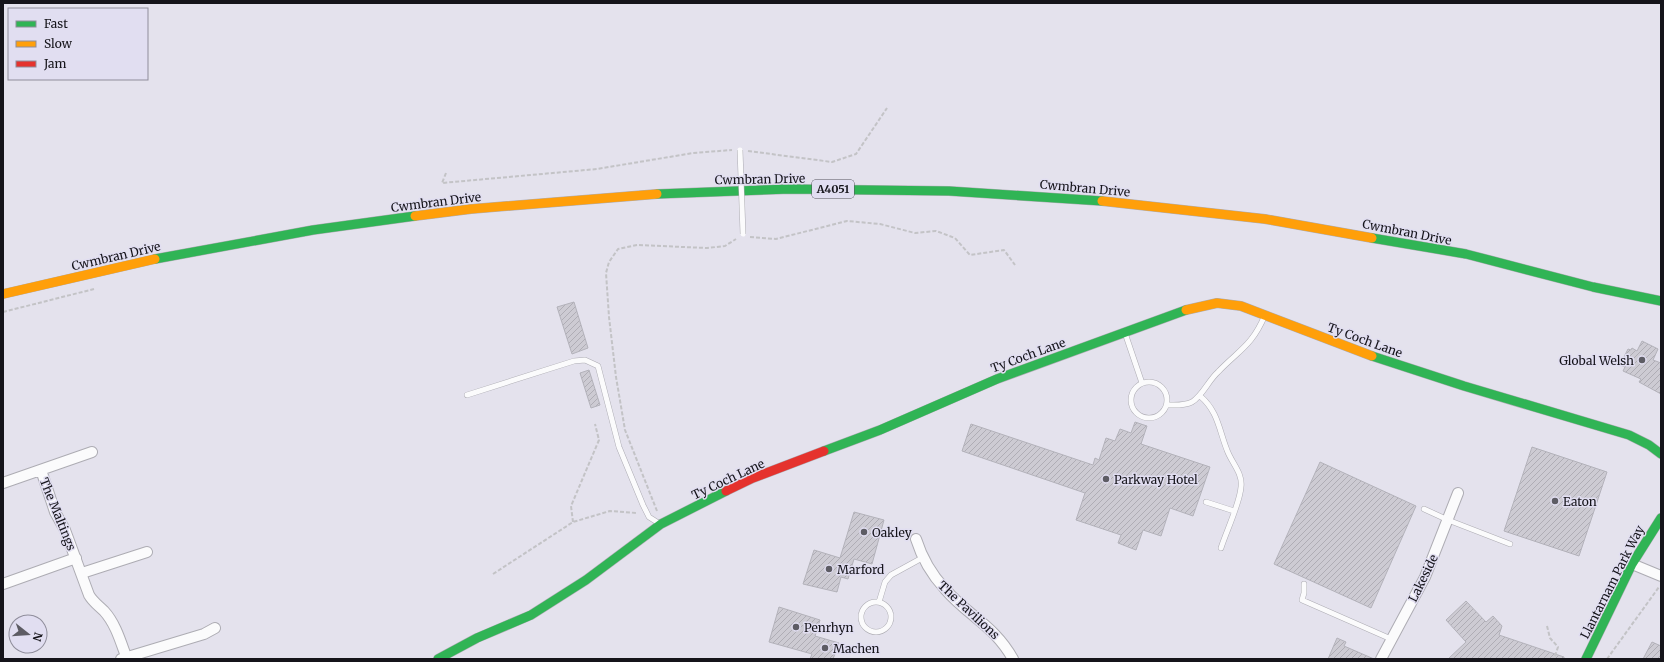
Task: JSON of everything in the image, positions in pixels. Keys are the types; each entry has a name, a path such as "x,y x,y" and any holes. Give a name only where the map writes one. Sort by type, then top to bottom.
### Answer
{"main road":[{"name":"Cwmbran Drive","path":"3,294 119,266 192,251 304,231 432,213 552,201 635,196 728,191 832,189 1017,195 1187,209 1267,219 1476,257 1624,294 1661,301"},
{"name":"Ty Coch Lane","path":"438,659 476,638 531,615 586,580 661,524 753,478 880,430 997,379 1195,307 1217,303 1241,306 1265,314 1364,354 1464,386 1629,435 1661,454"},
{"name":"Llantarnam Park Way","path":"1586,659 1632,564 1661,518"}],"street":[{"path":"3,483 92,452"},
{"name":"The Maltings","path":"40,470 55,512 65,530 93,602 104,611 115,628 125,658 204,634 214,628"},
{"name":"Lakeside","path":"1381,659 1425,577 1458,493"},
{"name":"The Pavilions","path":"916,539 922,558 945,590 1000,639 1013,659"},
{"path":"82,573 147,552"},
{"name":"The Maltings","path":"3,584 76,558"},
{"path":"1632,564 1661,576"}],"lane":[{"path":"740,150 743,234"},
{"path":"1167,404 1179,405 1190,403 1200,396 1208,382 1218,371 1248,344 1258,330 1265,314"},
{"path":"1125,332 1142,383"},
{"path":"467,395 574,361 585,360 598,366 619,447 642,505 649,517 661,524"},
{"path":"1154,382 1164,388 1167,393 1167,404 1165,410 1157,417 1151,419 1140,416 1134,410 1131,402 1134,391 1142,383 1154,382"},
{"path":"1200,396 1212,409 1227,450 1240,476 1241,487 1220,548"},
{"path":"1206,502 1234,511"},
{"path":"1424,509 1510,544"},
{"path":"879,602 885,582 891,575 922,558"},
{"path":"1304,584 1302,600 1391,639"},
{"path":"879,602 888,608 892,619 887,629 876,633 866,629 861,619 864,608 868,604 879,602"}],"path":[{"path":"446,173 442,183 597,169 693,153 740,150 832,162 856,154 887,108"},
{"path":"661,524 659,514 653,504 625,430 616,377 609,317 606,273 609,262 618,249 637,245 707,248 725,246 743,234 752,238 776,239 847,221 880,224 915,233 936,231 955,238 970,255 1004,250 1015,265"},
{"path":"3,312 101,287"},
{"path":"573,522 571,506 599,440 595,424"},
{"path":"493,574 573,522 610,511 635,513 649,517"},
{"path":"1607,659 1661,582"},
{"path":"1547,626 1550,638 1558,647 1554,659"}],"building":[{"path":"574,302 588,348 572,354 557,307"},
{"path":"1642,341 1658,349 1653,360 1661,363 1661,394 1639,382 1641,379 1623,371 1625,367 1620,365 1628,349 1631,350 1632,348 1637,351"},
{"path":"589,370 600,405 591,408 580,373"},
{"path":"1135,422 1147,426 1141,444 1210,467 1193,516 1170,508 1161,536 1143,530 1136,550 1118,543 1121,535 1076,520 1085,493 962,451 971,424 1093,465 1095,458 1099,460 1106,438 1115,441 1120,429 1131,433"},
{"name":"Eaton","path":"1532,447 1607,472 1579,556 1504,531"},
{"path":"1320,462 1416,506 1371,608 1274,564"},
{"path":"854,512 884,520 872,564 854,559 848,579 841,577 837,592 803,584 814,550 840,558"},
{"path":"1466,601 1486,622 1493,616 1502,626 1499,635 1564,657 1564,659 1448,659 1466,642 1446,620"},
{"name":"Penrhyn","path":"779,607 820,620 815,636 839,643 833,659 810,659 812,654 769,642"},
{"path":"1337,638 1346,642 1344,646 1374,659 1328,659"},
{"path":"1652,642 1661,646 1661,659 1643,659"}],"traffic: fast":[{"path":"657,194 790,189 949,191 1102,201"},
{"path":"155,259 313,230 415,216"},
{"path":"1372,238 1466,254 1593,287 1661,301"},
{"path":"824,451 880,430 997,379 1186,310"},
{"path":"1372,356 1464,386 1629,435 1649,445 1661,454"},
{"path":"438,659 477,638 531,615 586,580 661,524 726,491"},
{"path":"1586,659 1632,564 1661,518"}],"traffic: slow":[{"path":"415,216 471,209 657,194"},
{"path":"1102,201 1265,219 1372,238"},
{"path":"3,294 155,259"},
{"path":"1186,310 1217,303 1241,306 1372,356"}],"traffic: jam":[{"path":"726,491 753,478 824,451"}],"place":[{"name":"Global Welsh","path":"1642,360"},
{"name":"Parkway Hotel","path":"1106,479"},
{"name":"Eaton","path":"1555,501"},
{"name":"Oakley","path":"864,532"},
{"name":"Marford","path":"829,569"},
{"name":"Penrhyn","path":"796,627"},
{"name":"Machen","path":"825,648"}]}
